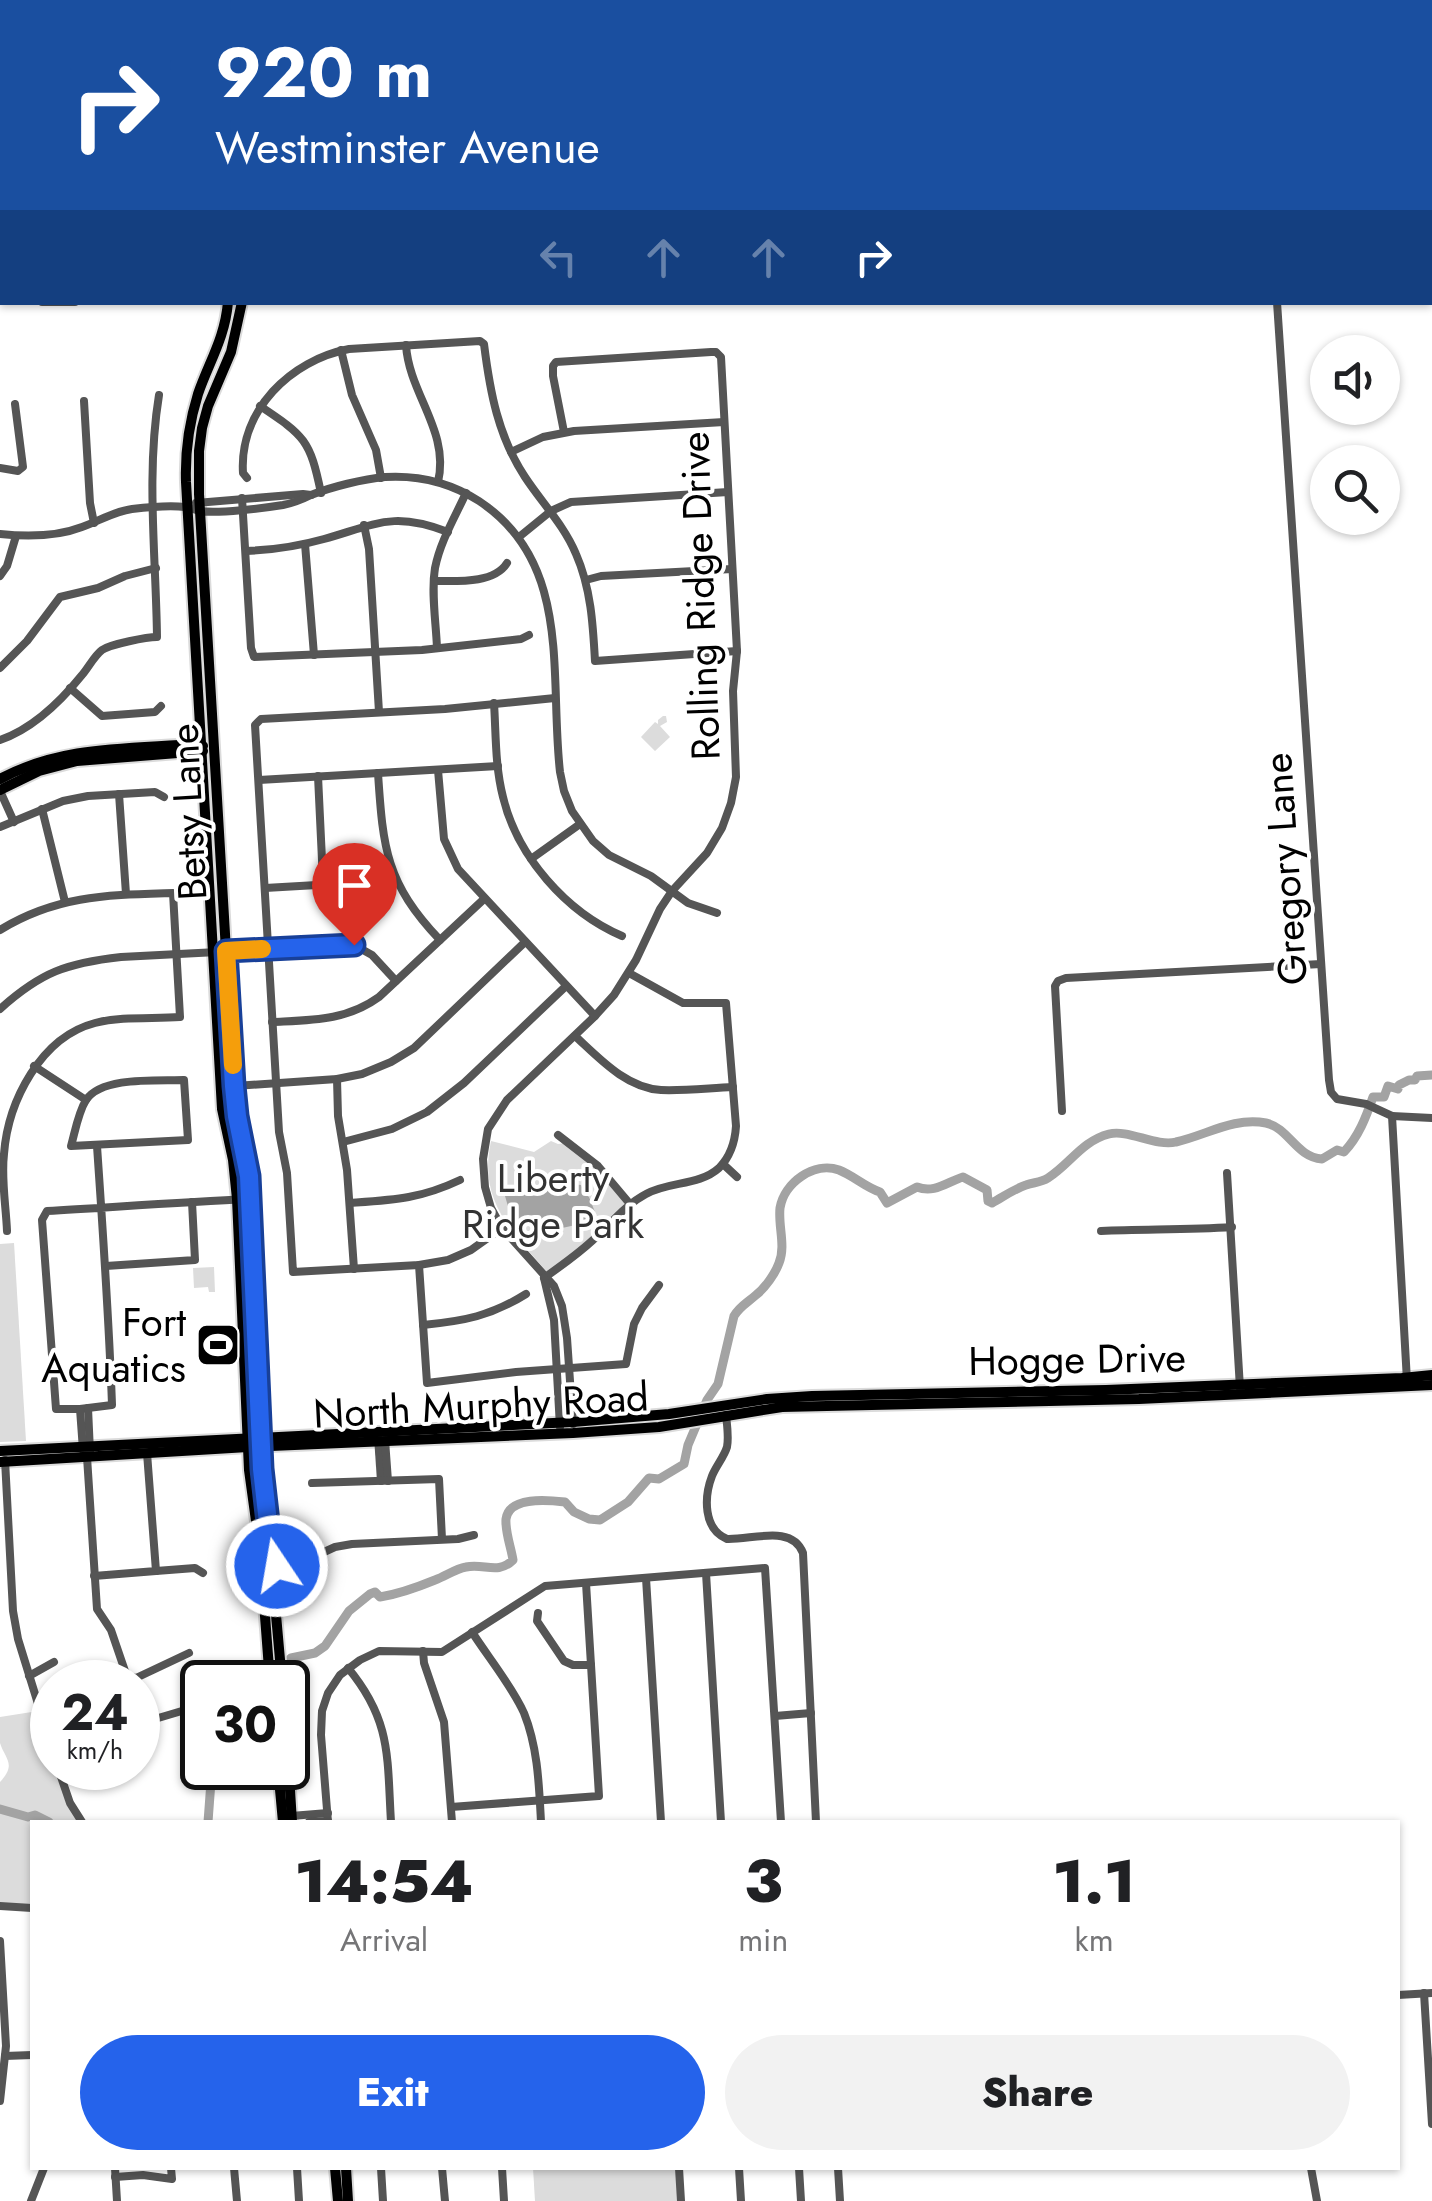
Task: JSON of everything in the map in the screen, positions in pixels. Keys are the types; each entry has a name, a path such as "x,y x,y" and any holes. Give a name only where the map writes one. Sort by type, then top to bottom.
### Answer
{"main road":[{"name":"Betsy Lane","path":"228,305 222,339 199,392 188,436 187,507 201,748 226,951 234,1086 250,1199 269,1660"},
{"name":"Betsy Lane","path":"242,305 231,352 202,428 200,506 214,748 213,952 222,1109 237,1200 248,1442 281,1660"},
{"path":"0,779 34,762 64,755 194,744 201,748"},
{"path":"0,790 39,771 77,762 214,748"},
{"path":"241,1285 254,1284"},
{"path":"244,1364 257,1364"},
{"name":"Hogge Drive","path":"1408,1383 1432,1374"},
{"name":"Hogge Drive","path":"720,1411 767,1399 812,1396 942,1398 1432,1385"},
{"name":"North Murphy Road","path":"2,1456 567,1428 720,1411"},
{"name":"North Murphy Road","path":"86,1453 146,1453 248,1442"},
{"path":"282,1790 287,1820"},
{"path":"287,1790 287,1820"},
{"path":"336,2170 338,2201"},
{"path":"346,2170 348,2201"}],"street":[{"name":"Gregory Lane","path":"1277,305 1331,1092 1339,1100 1370,1106 1392,1116"},
{"path":"248,478 243,473 248,432 260,406 292,374 341,350 482,342 492,401 511,452 571,542 586,580 595,661 737,651"},
{"path":"406,345 410,373 439,443 438,482"},
{"path":"341,350 352,395 374,442 381,478"},
{"name":"Rolling Ridge Drive","path":"564,432 552,369 556,362 712,352 721,357 737,651 733,691 736,777 731,804 707,852 672,891 653,920 629,973 595,1016 507,1100 488,1128 482,1159 491,1208 502,1228 554,1286 562,1306 569,1368 567,1428"},
{"path":"0,740 48,710 102,650 158,637 150,474 159,394"},
{"path":"84,401 94,523"},
{"path":"0,468 18,471 23,467 14,404"},
{"path":"260,406 295,429 307,444 322,493"},
{"path":"511,452 564,432 724,422"},
{"path":"0,534 58,534 123,510 311,495 381,478 438,482 466,493 498,515 519,537 546,593 561,778 580,824 610,854 694,906 717,913"},
{"path":"519,537 551,511 582,500 728,492"},
{"path":"437,648 434,582 438,555 466,493"},
{"path":"200,506 243,509 291,504 311,495"},
{"path":"242,498 254,657 437,648 529,635"},
{"path":"246,551 306,544 390,520 410,521 448,532"},
{"path":"364,525 369,543 379,712"},
{"path":"0,576 16,536"},
{"path":"306,544 314,655"},
{"path":"434,582 489,576 508,564"},
{"path":"0,668 27,641 60,597 156,568"},
{"path":"586,580 732,569"},
{"path":"70,688 102,716 155,712 161,706"},
{"path":"502,1228 472,1250 419,1265 292,1272 287,1172 279,1132 256,725 266,719 555,698"},
{"path":"494,703 500,786 509,820 531,859 576,908 622,936"},
{"path":"259,780 498,766"},
{"path":"438,770 446,845 458,869 595,1016"},
{"path":"378,773 382,830 390,865 411,906 440,940"},
{"path":"264,888 322,884 318,776"},
{"path":"0,790 14,822"},
{"path":"0,827 42,809 88,796 155,792 164,797"},
{"path":"119,794 126,894"},
{"path":"42,809 64,902"},
{"path":"531,859 580,824"},
{"path":"1,927 64,902 172,892 180,1017 98,1022 60,1039 34,1066 5,1141 7,1231"},
{"path":"272,1022 345,1016 370,1004 484,899"},
{"path":"221,1087 337,1079 391,1062 414,1048 525,942"},
{"path":"0,1009 26,985 62,968 121,957 348,944 372,955 396,981"},
{"path":"1062,1110 1058,981 1321,964"},
{"path":"544,1278 592,1242 630,1204 656,1189 707,1176 723,1164 734,1142 726,1003 683,1002 629,973"},
{"path":"343,1142 392,1129 427,1112 464,1083 566,986"},
{"path":"575,1036 613,1071 657,1090 733,1086"},
{"path":"34,1066 86,1100"},
{"path":"337,1079 354,1269"},
{"path":"184,1080 188,1140 70,1146 86,1100 101,1087 117,1083 184,1080"},
{"path":"1408,1383 1392,1116 1432,1118"},
{"path":"558,1135 598,1166 630,1204"},
{"path":"98,1146 101,1208 106,1266 112,1405 56,1409 42,1220 47,1211 101,1208 192,1202 250,1199"},
{"path":"723,1164 737,1177"},
{"path":"1227,1172 1240,1390"},
{"path":"350,1204 423,1196 460,1180"},
{"path":"106,1266 195,1260 192,1202"},
{"path":"1101,1231 1232,1227"},
{"path":"419,1265 427,1383 626,1364 634,1324 659,1286"},
{"name":"Rolling Ridge Drive","path":"544,1278 554,1320 556,1369 567,1428"},
{"path":"423,1325 482,1316 526,1294"},
{"path":"84,1409 98,1609 111,1630 127,1674 136,1678 189,1653"},
{"path":"720,1411 727,1444 709,1487 708,1519 713,1530 724,1538 794,1539 804,1558 816,1820"},
{"path":"382,1438 384,1481"},
{"path":"146,1453 156,1571"},
{"path":"2,1456 13,1611 30,1679"},
{"path":"312,1483 439,1478 442,1540"},
{"path":"267,1567 312,1558 335,1546 474,1535"},
{"path":"94,1576 195,1568 202,1573"},
{"path":"328,1819 322,1711 328,1694 348,1668 379,1651 442,1652 545,1586 765,1568 781,1820"},
{"path":"706,1573 721,1820"},
{"path":"646,1578 661,1820"},
{"path":"451,1807 599,1796 586,1583"},
{"path":"538,1613 537,1621 564,1661 591,1665"},
{"path":"472,1632 522,1709 537,1764 541,1820"},
{"path":"423,1652 444,1722 452,1820"},
{"path":"348,1668 378,1712 386,1739 391,1820"},
{"path":"775,1716 811,1713"},
{"path":"66,1790 81,1820"},
{"path":"0,1906 30,1908"},
{"path":"0,1940 5,2056 0,2100"},
{"path":"1400,1995 1428,1993 1432,2124"},
{"path":"5,2056 30,2055"},
{"path":"35,2200 43,2170"},
{"path":"117,2201 115,2172 172,2179 172,2170"},
{"path":"234,2170 237,2201"},
{"path":"297,2170 300,2201"},
{"path":"381,2170 384,2201"},
{"path":"442,2170 445,2201"},
{"path":"502,2170 504,2201"},
{"path":"679,2170 681,2201"},
{"path":"739,2170 741,2201"},
{"path":"799,2170 802,2201"},
{"path":"838,2170 840,2201"},
{"path":"1312,2170 1318,2201"}],"green space":[{"path":"663,716 667,722 660,726 670,737 655,751 641,737"},
{"name":"Liberty Ridge Park","path":"491,1141 534,1152 551,1141 566,1143 606,1179 625,1203 589,1241 547,1272 510,1228 494,1198 488,1162"},
{"path":"14,1243 26,1441 0,1442 0,1244"},
{"path":"214,1267 215,1292 209,1292 208,1287 194,1288 193,1268"},
{"path":"30,1712 30,1790 62,1790 77,1820 30,1820 30,1905 0,1903 0,1782 9,1766 0,1743 0,1717"},
{"path":"533,2170 676,2170 678,2201 535,2201"}],"shaded area":[{"path":"581,1185 589,1197 594,1221 562,1228 552,1223 517,1224 512,1220 505,1196 508,1190 568,1188"}],"waterway":[{"path":"289,1660 325,1646 349,1611 370,1594 375,1592 380,1597 429,1583 458,1569 496,1568 513,1560 506,1519 514,1506 530,1501 565,1502 574,1512 600,1520 628,1502 649,1478 659,1479 684,1464 707,1400 718,1384 734,1316 766,1285 779,1263 783,1199 787,1190 810,1171 839,1170 880,1192 887,1203 917,1187 935,1188 963,1177 987,1190 988,1201 992,1203 1048,1178 1091,1142 1109,1134 1168,1143 1254,1122 1274,1126 1306,1153 1322,1159 1337,1150 1344,1152 1349,1146 1373,1097 1384,1097 1388,1086 1398,1089 1417,1076 1432,1075"},
{"path":"208,1820 210,1790"},
{"path":"0,1809 45,1820"}],"slow traffic":[{"path":"233,1065 226,951 262,949"}],"place":[{"name":"Fort Aquatics","path":"218,1345"}],"route":[{"path":"277,1566 273,1567 264,1492 249,1176 237,1116 226,951 354,945"}]}
